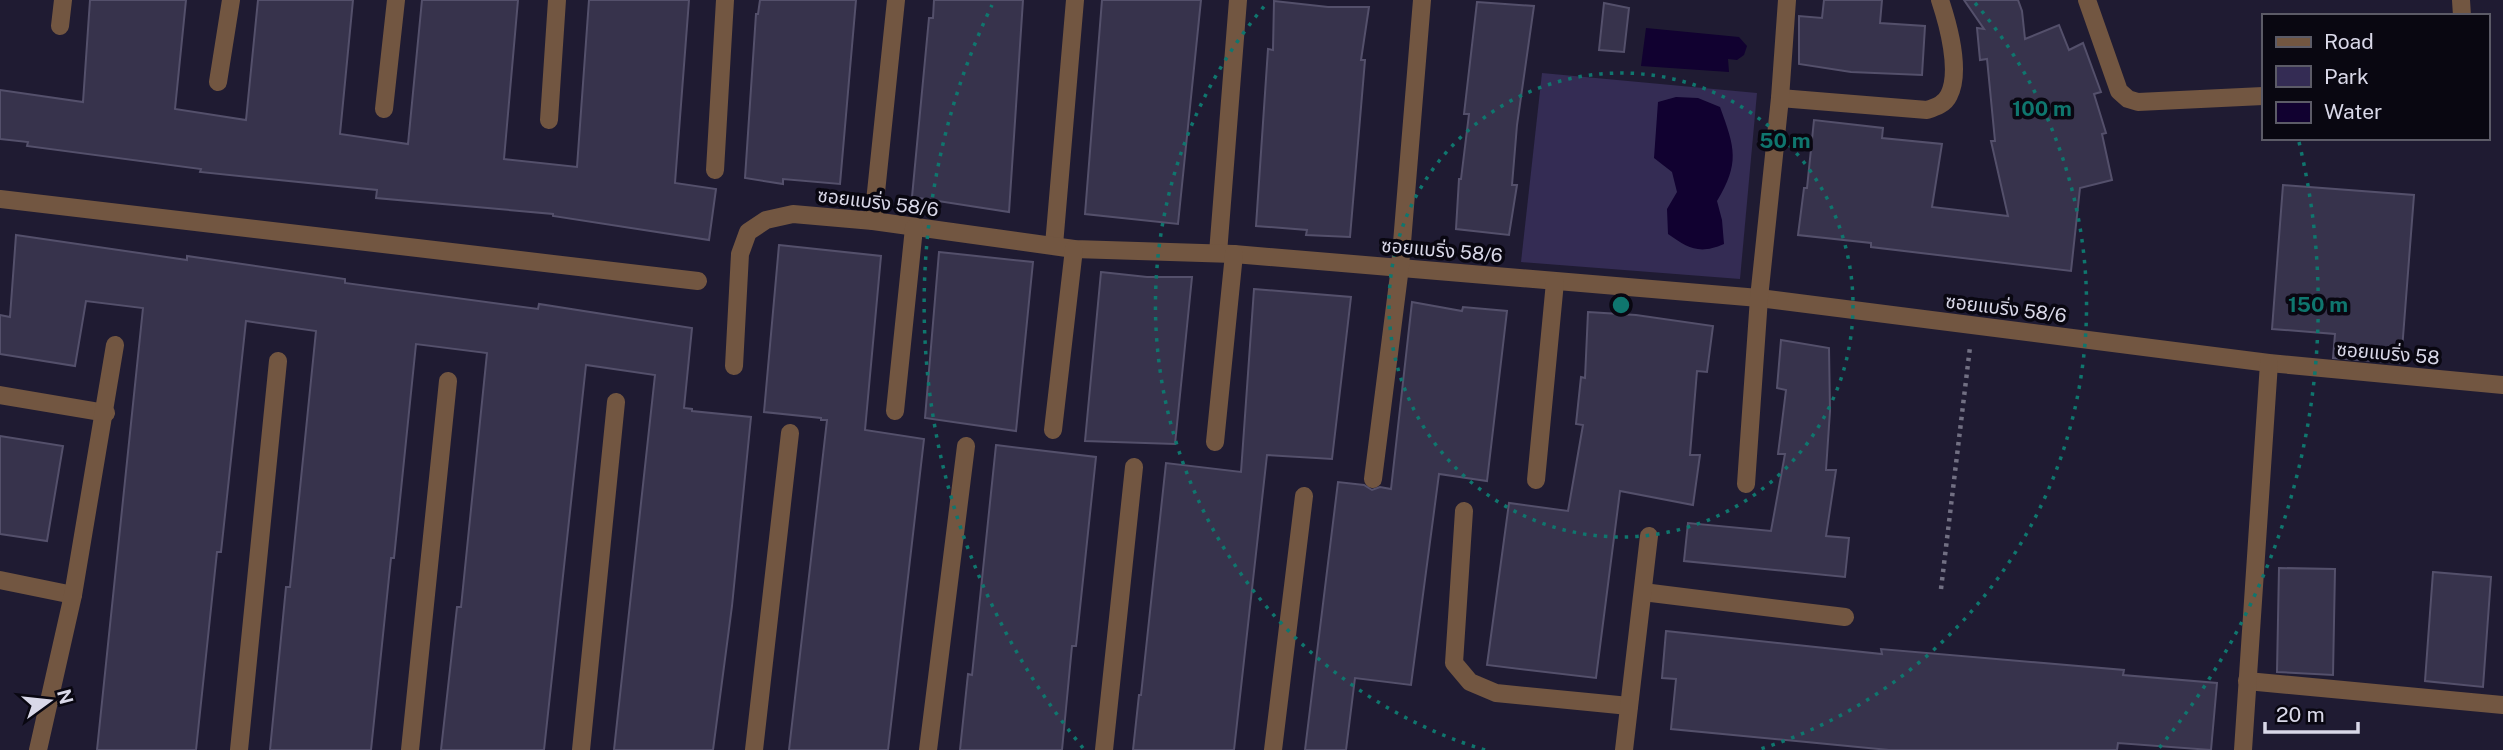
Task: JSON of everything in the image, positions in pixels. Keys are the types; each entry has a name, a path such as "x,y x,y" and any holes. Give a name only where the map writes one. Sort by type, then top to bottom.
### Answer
{"street":[{"path":"60,26 63,0"},
{"path":"218,82 231,0"},
{"path":"384,109 397,0"},
{"path":"549,120 557,0"},
{"path":"715,170 725,0"},
{"path":"873,221 896,0"},
{"path":"1054,245 1075,0"},
{"path":"1215,442 1238,0"},
{"path":"1373,479 1399,267 1422,0"},
{"path":"1746,484 1759,298 1780,98 1787,0"},
{"path":"1780,98 1927,110 1940,106 1949,96 1953,78 1949,28 1940,0"},
{"path":"2087,0 2119,91 2128,99 2138,102 2262,96"},
{"path":"0,199 698,281"},
{"name":"ซอยแบริ่ง 58/6","path":"734,366 740,254 748,232 766,220 793,214 873,221 1074,249 1226,254 1759,298 2269,363"},
{"path":"895,411 914,228"},
{"path":"1053,430 1074,249"},
{"path":"1536,480 1555,282"},
{"path":"38,750 73,595 116,345"},
{"path":"239,750 278,361"},
{"path":"2243,750 2269,363"},
{"name":"ซอยแบริ่ง 58","path":"2269,363 2503,385"},
{"path":"410,750 448,382"},
{"path":"0,395 106,413"},
{"path":"581,750 616,402"},
{"path":"754,750 790,433"},
{"path":"928,750 966,446"},
{"path":"1104,750 1134,467"},
{"path":"1273,750 1304,496"},
{"path":"1464,511 1454,663 1470,682 1496,693 1629,706"},
{"path":"1624,750 1649,536"},
{"path":"0,580 73,595"},
{"path":"1643,592 1846,617"},
{"path":"2248,681 2503,705"}],"path":[{"path":"1941,589 1972,325"}],"green space":[{"path":"1542,73 1757,93 1740,279 1521,262"}],"water":[{"path":"1646,28 1739,37 1747,46 1744,55 1737,60 1728,59 1729,72 1641,66"},
{"path":"1676,97 1698,98 1720,107 1732,145 1732,165 1717,201 1724,244 1708,249 1694,248 1668,234 1667,209 1677,192 1672,172 1654,158 1658,102"}],"building":[{"path":"90,0 186,0 175,109 246,120 258,0 353,0 340,134 408,144 422,0 518,0 504,159 577,167 589,0 689,0 675,183 716,189 709,240 553,214 376,198 377,190 200,172 201,169 27,146 28,142 0,139 0,90 83,102"},
{"path":"760,0 856,0 840,184 783,179 783,184 745,178 756,14"},
{"path":"934,0 1023,0 1009,212 912,197 929,18 933,18"},
{"path":"1102,0 1201,0 1178,224 1085,214"},
{"path":"1824,0 1882,0 1880,23 1925,26 1922,75 1851,72 1799,64 1799,16 1822,18"},
{"path":"1964,0 2018,0 2025,39 2059,25 2069,50 2083,43 2101,92 2094,94 2106,133 2102,134 2112,180 2080,188 2071,271 1871,247 1871,243 1798,235 1804,188 1807,188 1814,120 1883,128 1882,138 1942,144 1932,207 2008,216 1991,141 1995,141 1987,59 1980,60 1977,28 1984,29"},
{"path":"1274,1 1328,7 1369,7 1361,60 1365,60 1350,237 1306,235 1307,230 1256,226 1268,49 1273,50"},
{"path":"1477,2 1534,6 1517,125 1512,185 1517,185 1509,235 1456,229 1459,179 1469,114 1464,114"},
{"path":"1604,3 1629,8 1624,52 1599,50"},
{"path":"2283,185 2414,195 2401,363 2333,358 2335,334 2272,329"},
{"path":"16,235 187,260 187,256 345,279 345,283 538,309 539,304 692,328 684,408 751,417 732,606 713,750 614,750 655,375 586,365 544,750 441,750 457,607 461,607 487,353 416,344 371,750 270,750 316,331 246,321 196,750 97,750 143,308 86,301 75,366 0,354 0,315 10,317"},
{"path":"779,245 881,256 865,430 924,439 888,750 789,750 827,420 764,412"},
{"path":"939,252 1033,262 1016,431 925,418"},
{"path":"1101,272 1147,277 1192,277 1175,444 1085,441"},
{"path":"1254,289 1351,297 1332,459 1267,455 1234,750 1133,750 1166,463 1241,472"},
{"path":"1412,302 1462,311 1463,307 1507,311 1487,481 1439,474 1411,685 1355,678 1346,750 1305,750 1338,482 1364,485 1372,490 1380,487 1391,489"},
{"path":"1588,312 1636,315 1713,326 1707,372 1697,371 1690,455 1700,455 1693,505 1620,491 1596,678 1487,665 1509,503 1568,511 1583,425 1576,424 1581,377 1585,378"},
{"path":"1781,340 1829,348 1830,411 1826,470 1836,470 1826,536 1849,538 1845,577 1684,561 1688,523 1771,531 1785,454 1778,454 1786,390 1777,388"},
{"path":"0,436 63,446 47,541 0,534"},
{"path":"996,445 1096,457 1062,750 960,750 968,674 972,675"},
{"path":"2279,568 2335,569 2333,675 2277,672"},
{"path":"2433,572 2491,577 2483,687 2425,681"},
{"path":"1666,631 1882,654 1881,649 2124,670 2123,675 2217,683 2211,750 2118,743 2117,750 1889,750 1671,729 1676,679 1662,678"}]}
